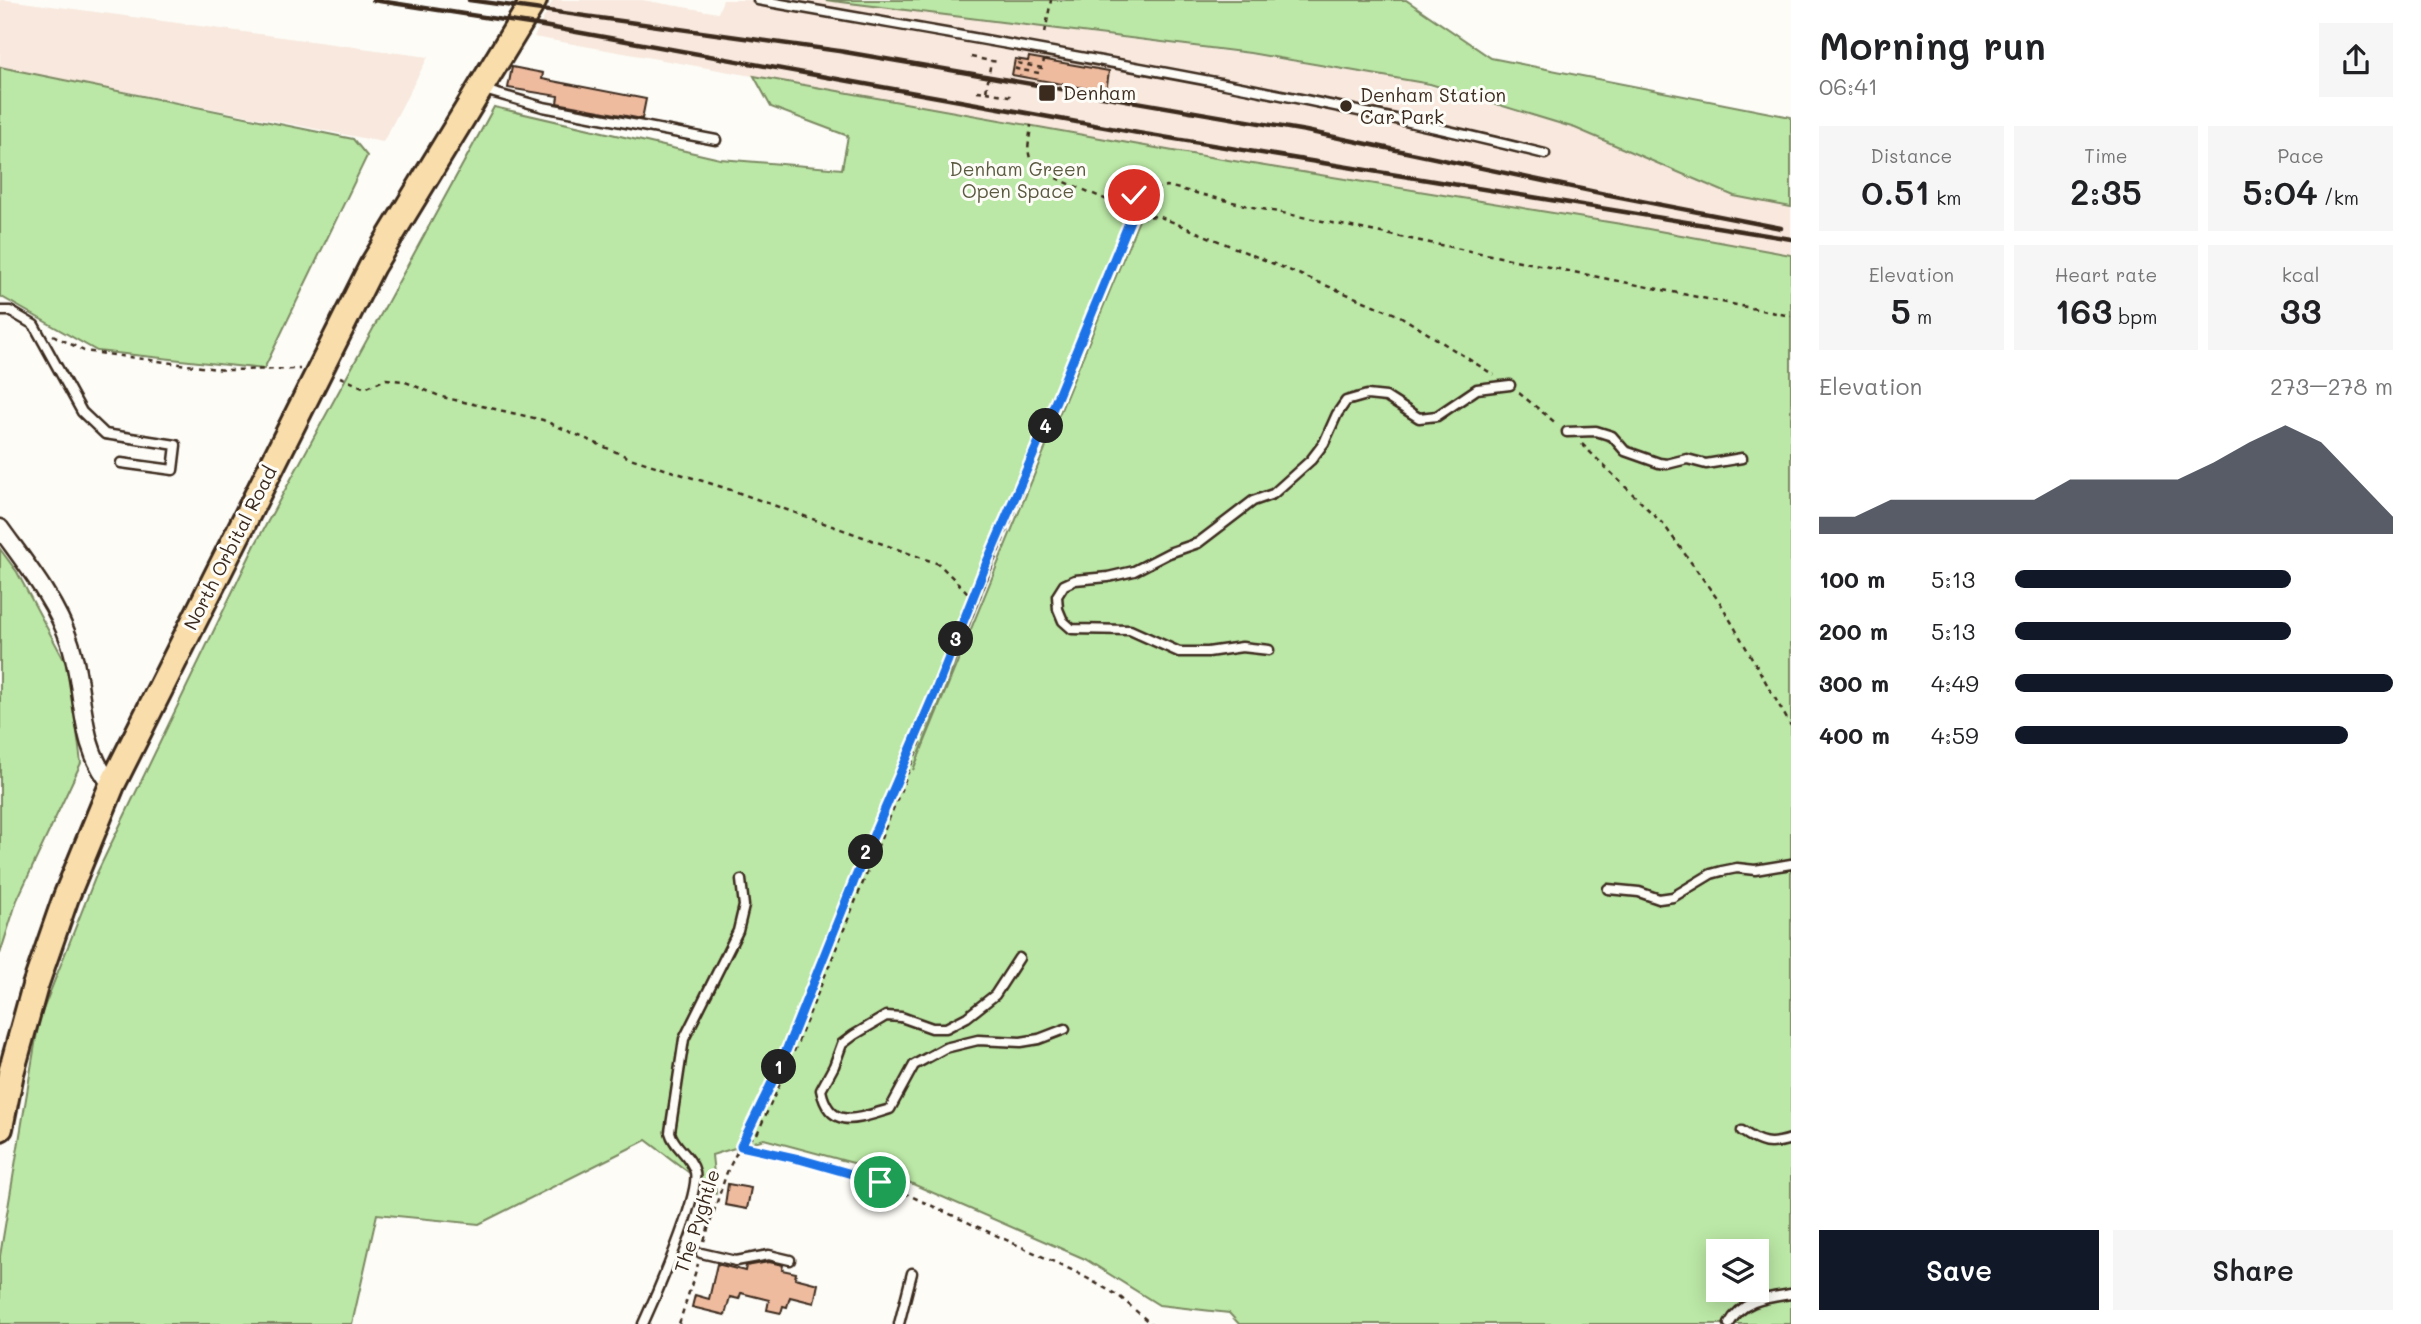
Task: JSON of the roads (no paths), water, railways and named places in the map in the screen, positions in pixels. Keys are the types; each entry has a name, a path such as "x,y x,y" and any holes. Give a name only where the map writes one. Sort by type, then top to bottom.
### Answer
{"main road":[{"name":"North Orbital Road","path":"0,1128 11,1073 35,986 66,897 112,785 372,267 534,0"}],"street":[{"path":"0,528 55,611 70,642 92,754 100,771 112,785"}],"lane":[{"path":"758,0 1252,87 1437,127 1545,154"},
{"path":"481,89 542,107 716,140"},
{"path":"0,311 10,311 34,325 82,412 105,434 176,445 173,470 121,463"},
{"path":"1269,650 1242,647 1208,652 1179,652 1130,631 1072,629 1063,621 1057,596 1064,585 1075,580 1134,571 1169,553 1198,543 1253,501 1273,494 1311,460 1324,443 1346,401 1367,395 1385,397 1419,418 1437,416 1477,389 1510,386"},
{"path":"1567,432 1596,431 1612,436 1625,451 1659,463 1667,464 1687,459 1706,464 1742,458"},
{"path":"1608,889 1639,892 1659,899 1674,897 1711,874 1737,868 1755,870 1791,864"},
{"path":"643,1324 676,1245 696,1175 692,1161 672,1142 670,1132 684,1039 738,931 744,906 741,880"},
{"path":"1019,958 995,995 967,1017 946,1028 932,1028 901,1017 887,1016 842,1044 821,1090 829,1112 839,1118 854,1120 890,1109 914,1065 945,1048 978,1040 1021,1042 1039,1039 1065,1029"},
{"path":"1742,1131 1766,1143 1774,1144 1791,1139"},
{"path":"701,1253 736,1261 769,1255 790,1260"},
{"path":"899,1324 912,1273"},
{"path":"1729,1324 1742,1307 1770,1297 1791,1294"}],"railway":[{"path":"373,0 543,26 1138,133 1791,239"},
{"path":"469,0 839,51 1306,131 1781,228"}],"place":[{"name":"Denham","path":"1047,93"},
{"name":"Denham Station Car Park","path":"1346,106"}],"park label":[{"name":"Denham Green Open Space","path":"1018,180"}]}
